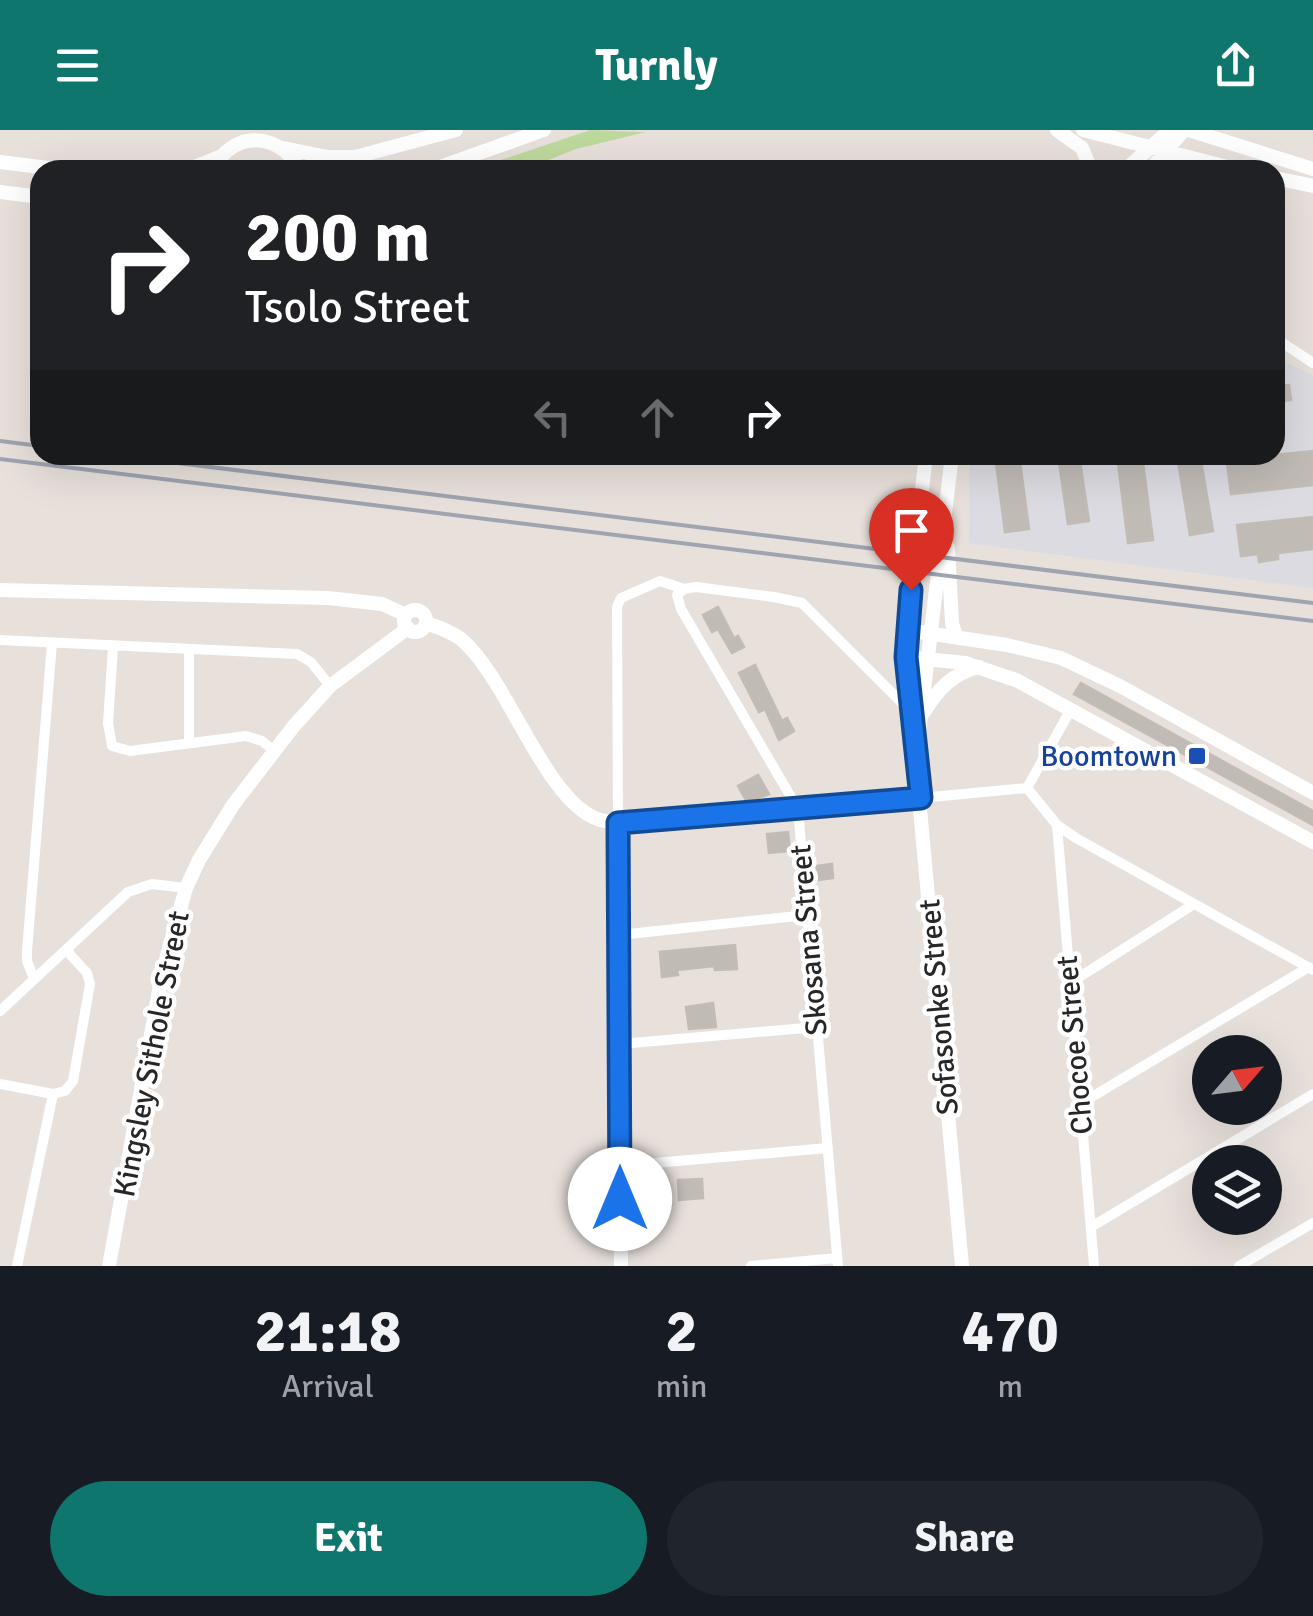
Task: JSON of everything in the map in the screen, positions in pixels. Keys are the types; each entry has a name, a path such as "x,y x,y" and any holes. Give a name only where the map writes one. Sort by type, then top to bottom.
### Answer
{"main road":[{"path":"219,160 235,144 253,139 328,158 355,158 456,130"},
{"path":"466,160 544,130"},
{"path":"1057,130 1082,148 1087,160"},
{"path":"1083,130 1197,160"},
{"path":"1136,160 1170,130"},
{"path":"1160,160 1187,130 1313,169"},
{"path":"1218,130 1230,142"},
{"path":"283,148 292,160"},
{"path":"0,162 30,166"},
{"path":"1285,183 1312,186"},
{"path":"0,192 30,196"},
{"name":"Sofasonke Street","path":"925,465 906,657 917,714 962,1266"},
{"name":"Sofasonke Street","path":"917,714 945,544 951,465"},
{"path":"945,544 954,630"},
{"path":"0,590 328,598 382,604 416,631 426,623 450,632 476,655 572,802 600,820 618,823 921,798"},
{"name":"Kingsley Sithole Street","path":"109,1266 162,974 186,888 214,834 272,750 330,686 407,621"},
{"path":"907,624 954,630 1061,658 1120,686 1313,793"},
{"path":"906,657 980,667 1036,689 1313,842"},
{"path":"917,714 949,681 966,670 980,667"},
{"path":"618,823 621,1266"}],"street":[{"path":"1285,345 1313,363"},
{"path":"618,823 616,618 620,598 660,581 684,589 774,596 802,604 917,714"},
{"name":"Skosana Street","path":"684,589 677,594 681,609 798,809 838,1262"},
{"path":"0,640 302,654 330,686"},
{"path":"34,979 28,951 52,643"},
{"path":"112,647 108,723 112,746 130,752 246,736 262,741 272,750"},
{"path":"188,649 189,743"},
{"path":"1027,788 1071,709"},
{"path":"921,798 1027,788"},
{"path":"1027,788 1056,825 1311,968"},
{"name":"Chocoe Street","path":"1056,825 1094,1266"},
{"path":"0,1011 136,888 152,884 186,888"},
{"path":"1070,984 1194,904"},
{"path":"619,935 807,915"},
{"path":"0,1084 53,1094 66,1091 73,1082 90,990 87,973 66,950"},
{"path":"1080,1104 1311,968"},
{"path":"620,1044 817,1027"},
{"path":"18,1266 53,1094"},
{"path":"1091,1227 1313,1094"},
{"path":"620,1166 828,1148"},
{"path":"1238,1266 1313,1222"},
{"path":"750,1266 838,1262"}],"shaded area":[{"path":"1285,362 1313,375 1313,588 969,543 970,465 1285,465"}],"green space":[{"path":"590,130 646,132 548,160 502,160"}],"building":[{"path":"1285,385 1289,385 1291,400 1285,401"},
{"path":"1313,451 1313,485 1231,494 1227,465 1285,465 1285,454"},
{"path":"996,465 1020,465 1029,529 1005,532"},
{"path":"1059,465 1081,465 1089,521 1068,524"},
{"path":"1118,465 1143,465 1153,540 1128,543"},
{"path":"1179,465 1202,465 1213,531 1190,535"},
{"path":"1313,517 1313,549 1278,553 1278,559 1259,562 1258,554 1241,556 1237,525"},
{"path":"718,607 734,638 738,636 744,647 732,653 718,629 712,632 703,615"},
{"path":"755,665 782,721 787,718 794,731 779,740 765,709 759,712 739,673"},
{"path":"1081,683 1313,811 1313,825 1074,694"},
{"path":"758,775 769,794 747,802 738,786"},
{"path":"788,832 790,851 769,853 767,834"},
{"path":"832,864 833,878 818,880 816,866"},
{"path":"735,945 737,969 715,970 714,966 677,970 678,975 662,977 660,952"},
{"path":"713,1003 716,1027 689,1029 686,1007"},
{"path":"702,1179 703,1198 679,1200 678,1180"}],"railway":[{"path":"0,441 30,445"},
{"path":"0,459 30,463"},
{"path":"49,465 1313,621"},
{"path":"194,465 1313,603"}],"place":[{"name":"Boomtown","path":"1197,756"}],"route":[{"path":"620,1199 618,823 921,798 906,657 911,590"}]}
